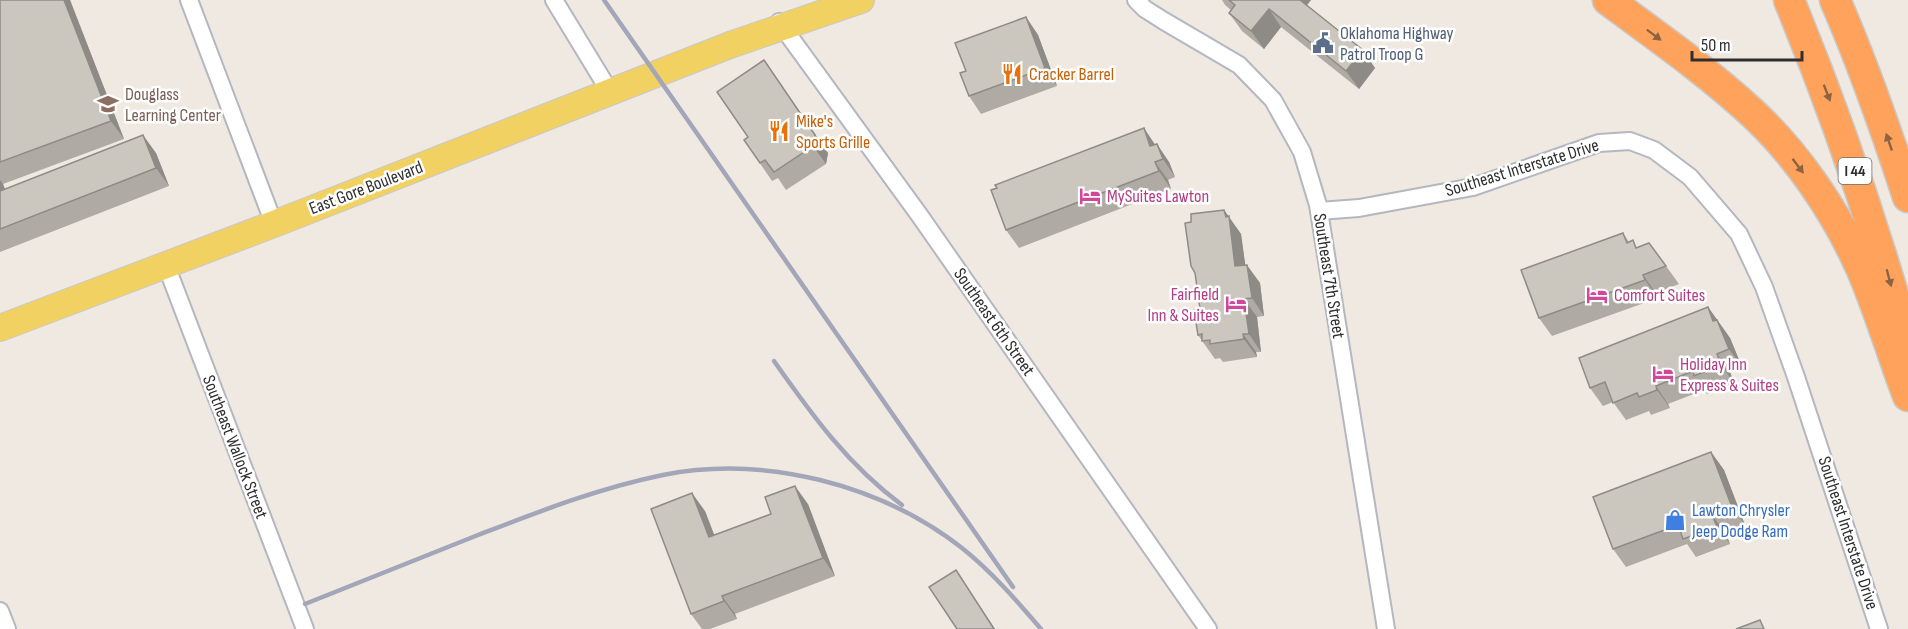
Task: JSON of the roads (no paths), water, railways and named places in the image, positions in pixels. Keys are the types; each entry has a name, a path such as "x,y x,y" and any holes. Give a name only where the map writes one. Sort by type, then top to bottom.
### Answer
{"highway":[{"path":"1608,0 1713,79 1750,110 1780,142 1805,174 1828,207 1861,268 1908,396"},
{"name":"I 44","path":"1789,0 1840,128 1885,261 1908,346"},
{"name":"I 44","path":"1834,0 1868,80 1908,197"}],"main road":[{"name":"East Gore Boulevard","path":"780,23 809,0"},
{"name":"East Gore Boulevard","path":"0,328 274,224 730,45 780,23 861,0"}],"street":[{"path":"189,0 274,224"},
{"path":"555,0 610,92"},
{"name":"Southeast 7th Street","path":"1136,0 1145,9 1164,21 1239,65 1273,100 1302,152 1319,211 1386,629"},
{"name":"Southeast 6th Street","path":"780,23 920,216 1208,629"},
{"name":"Southeast Interstate Drive","path":"1319,211 1359,208 1473,187 1599,143 1630,141 1654,150 1690,177 1739,234 1764,287 1797,377 1879,629"},
{"name":"Southeast Wallock Street","path":"166,265 305,629"},
{"path":"0,611 7,629"}],"railway":[{"path":"604,0 1013,587"},
{"path":"774,361 832,438 865,473 902,505"},
{"path":"305,604 478,535 592,494 663,475 702,470 741,469 781,472 820,480 895,507 930,526 973,557 1041,629"}],"place":[{"name":"Oklahoma Highway Patrol Troop G","path":"1323,43"},
{"name":"Cracker Barrel","path":"1012,74"},
{"name":"Douglass Learning Center","path":"108,104"},
{"name":"Mike's Sports Grille","path":"779,131"},
{"name":"MySuites Lawton","path":"1090,196"},
{"name":"Comfort Suites","path":"1597,295"},
{"name":"Fairfield Inn & Suites","path":"1236,304"},
{"name":"Holiday Inn Express & Suites","path":"1663,374"},
{"name":"Lawton Chrysler Jeep Dodge Ram","path":"1675,520"}]}
